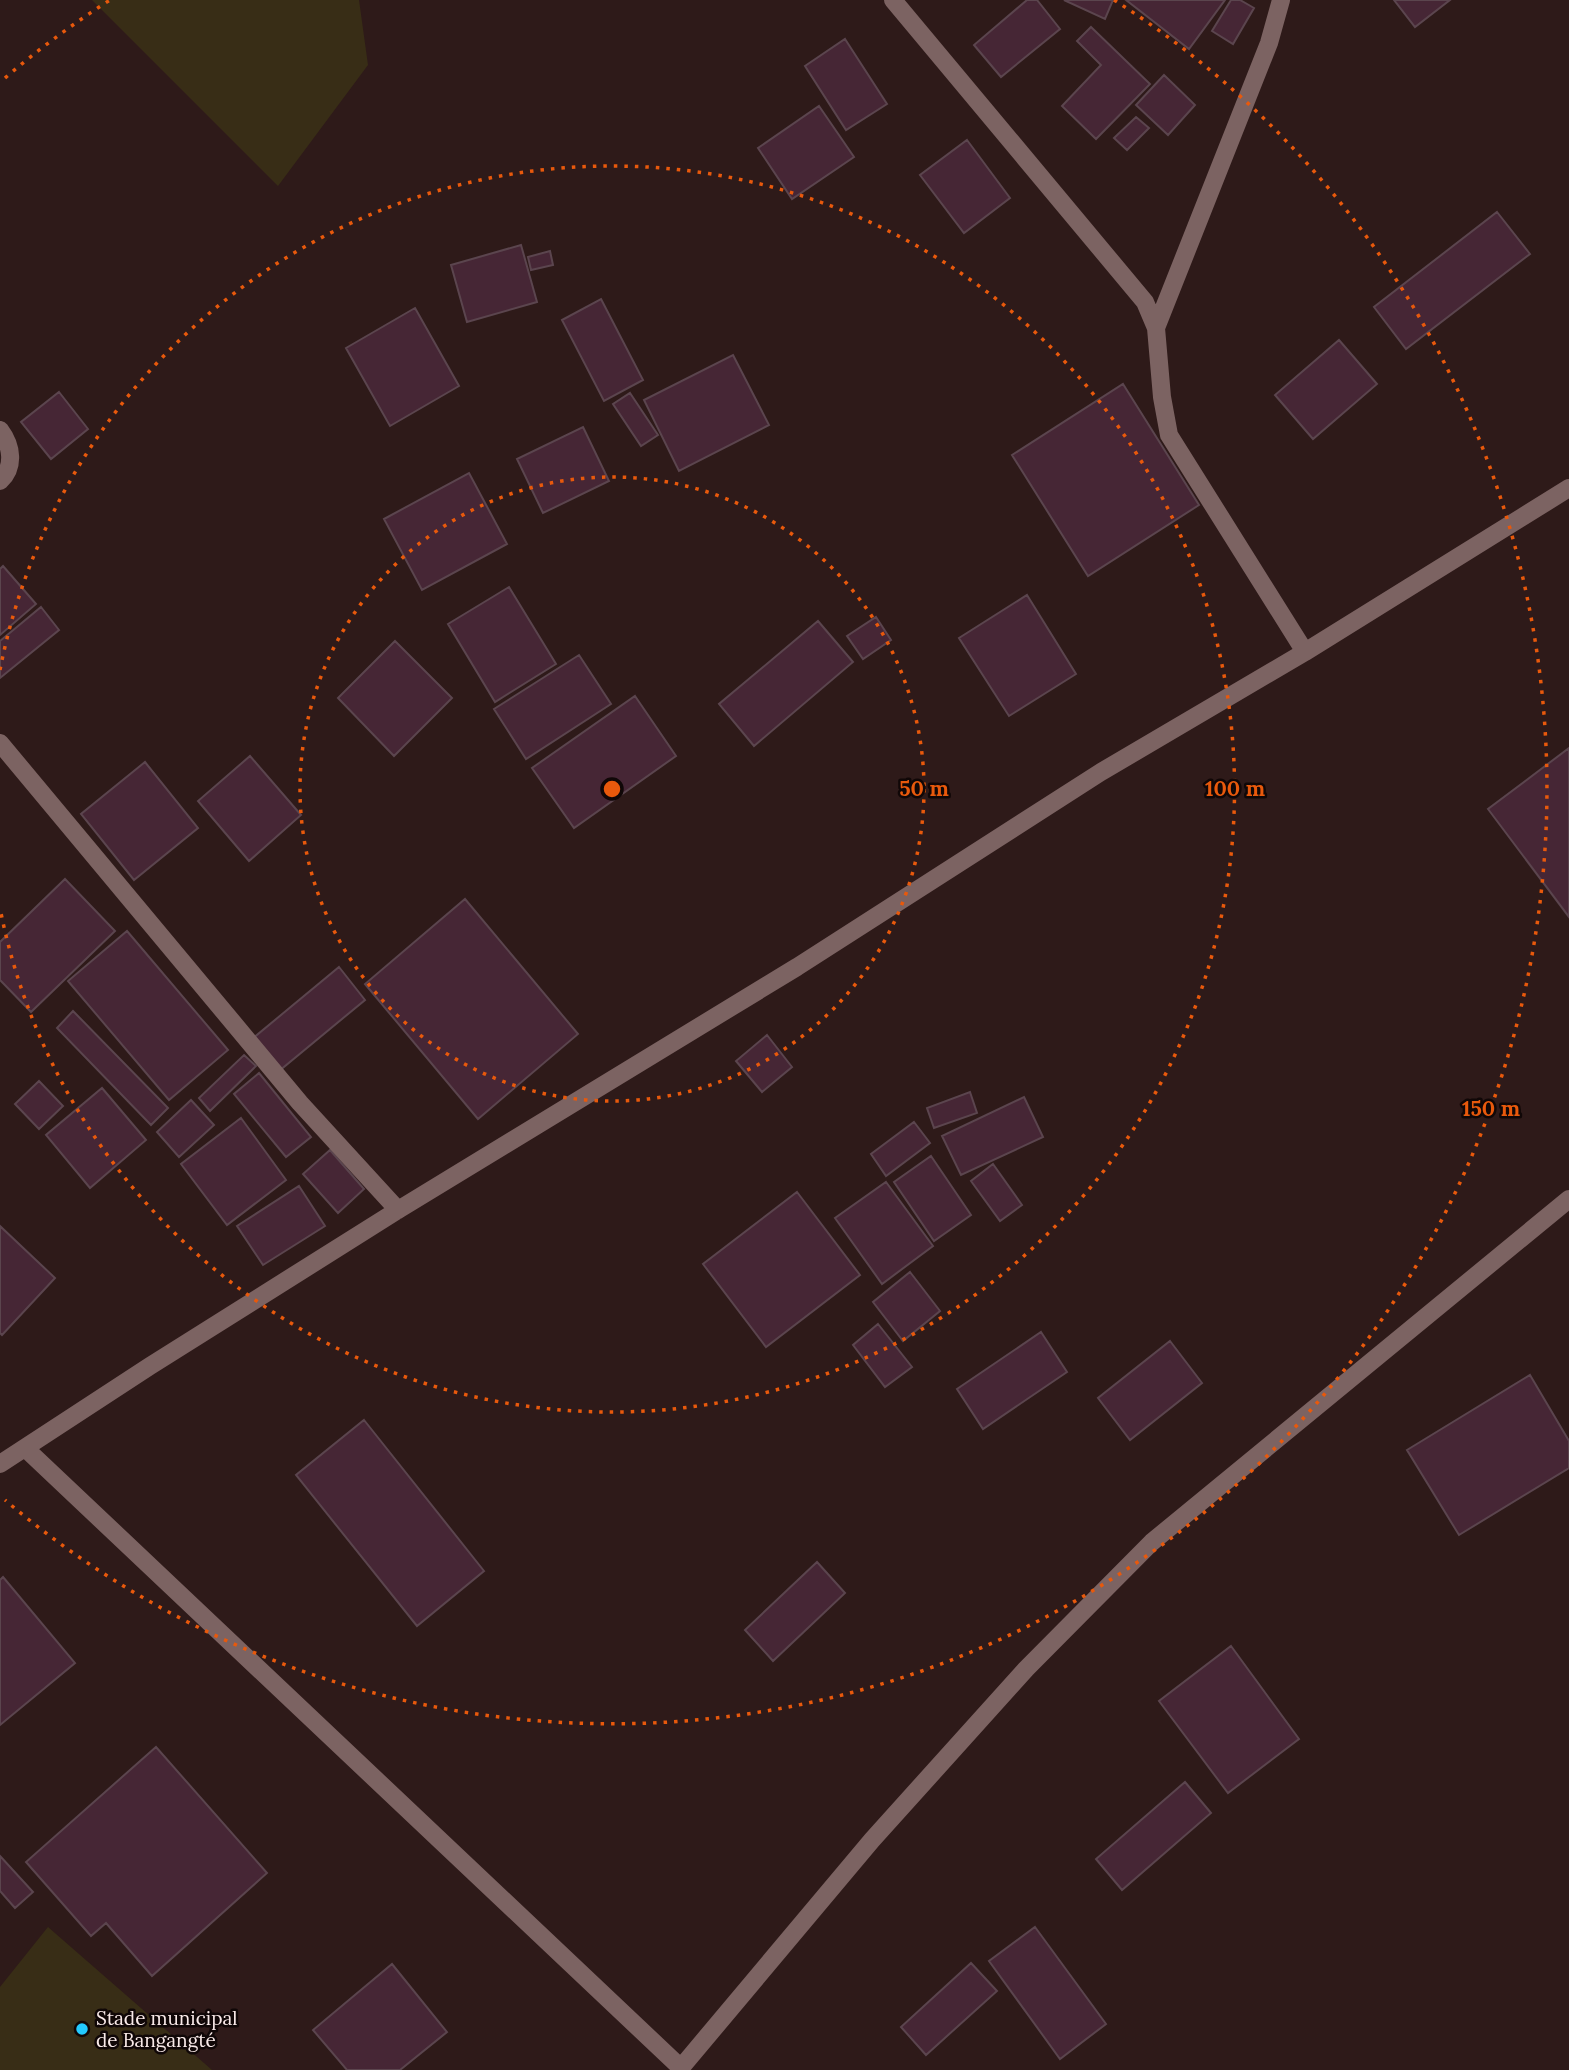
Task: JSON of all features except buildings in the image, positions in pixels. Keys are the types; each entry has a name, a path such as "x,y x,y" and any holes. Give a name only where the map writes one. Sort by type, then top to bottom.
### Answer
{"street":[{"path":"893,0 1145,302 1156,328 1161,397 1169,435 1305,652"},
{"path":"1156,328 1269,44 1281,0"},
{"path":"0,430 6,438 11,456 8,473 0,481"},
{"path":"0,1464 398,1210 797,967 1101,772 1305,652 1569,488"},
{"path":"0,743 300,1103 398,1210"},
{"path":"25,1448 680,2068 881,1830 1026,1669 1152,1542 1569,1199"}],"shaded area":[{"path":"92,0 359,0 368,65 278,186"},
{"name":"Stade municipal de Bangangté","path":"48,1927 212,2070 0,2070 0,1987"}],"place":[{"name":"Stade municipal de Bangangté","path":"82,2029"}]}
